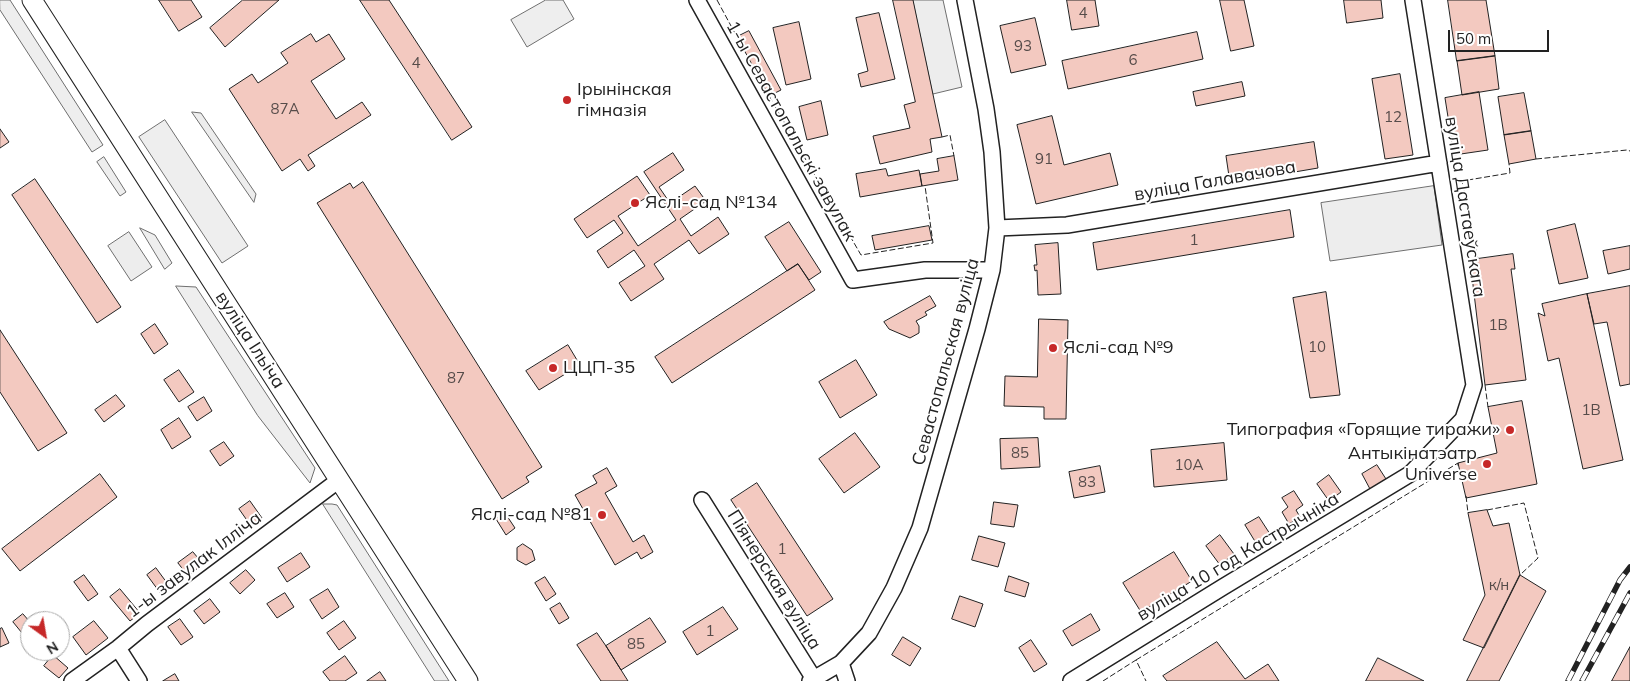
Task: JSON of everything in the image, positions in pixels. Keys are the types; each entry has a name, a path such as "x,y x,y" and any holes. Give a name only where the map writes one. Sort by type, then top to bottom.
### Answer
{"main road":[{"name":"вуліца Ільіча","path":"32,0 468,681"}],"street":[{"name":"1-ы Севастопальскі завулак","path":"697,0 853,280 925,270 992,270"},
{"name":"Севастопальская вуліца","path":"842,664 869,633 886,605 920,528 992,270 997,228 992,152 986,109 965,0"},
{"name":"вуліца Дастаеўскага","path":"1413,0 1474,385 1463,419"},
{"name":"вуліца Галавачова","path":"997,228 1067,225 1439,163"},
{"name":"вуліца 10 год Кастрычніка","path":"1071,681 1410,474 1463,419"},
{"name":"1-ы завулак Ілліча","path":"72,681 339,480"},
{"name":"Піянерская вуліца","path":"702,500 812,680"},
{"path":"118,648 139,681"},
{"path":"812,680 842,664 847,681"}],"shaded area":[{"path":"0,0 10,0 103,145 92,152 0,10"},
{"path":"546,0 563,0 574,19 527,47 511,20"},
{"path":"913,0 943,0 962,87 933,94"},
{"path":"192,112 201,113 256,194 254,202"},
{"path":"165,120 248,246 222,263 139,137"},
{"path":"104,157 126,192 120,196 97,162"},
{"path":"1434,186 1442,245 1330,261 1321,203"},
{"path":"140,228 155,235 172,263 165,269"},
{"path":"129,232 152,267 131,281 108,246"},
{"path":"176,286 196,287 315,468 310,483 258,416"},
{"path":"323,504 337,505 449,681 435,681"}],"building":[{"path":"159,0 191,0 202,17 179,31"},
{"path":"243,0 279,0 225,47 210,28"},
{"path":"360,0 389,0 472,127 452,140"},
{"path":"893,0 913,0 942,137 930,139 932,152 880,164 873,136 910,128 904,105 915,102"},
{"path":"1067,0 1095,0 1099,26 1072,30"},
{"path":"1220,0 1244,0 1254,46 1231,51"},
{"path":"1344,0 1381,0 1383,18 1347,23"},
{"path":"1448,0 1486,0 1495,56 1457,61"},
{"path":"879,13 895,79 861,87 858,74 868,71 856,18"},
{"path":"1035,18 1046,65 1011,73 1000,26"},
{"path":"799,22 811,79 786,85 773,28"},
{"path":"749,31 781,90 769,96 737,37"},
{"path":"1197,32 1203,59 1068,89 1062,61"},
{"path":"311,34 316,42 329,34 345,59 311,81 336,119 362,102 371,115 308,155 315,166 308,171 300,159 282,171 229,89 252,74 258,83 288,63 281,53"},
{"path":"1495,56 1499,89 1462,95 1457,61"},
{"path":"1400,74 1413,155 1385,159 1372,79"},
{"path":"1242,82 1245,96 1196,106 1193,92"},
{"path":"1479,92 1488,150 1454,155 1445,98"},
{"path":"1524,93 1531,131 1504,135 1498,97"},
{"path":"821,101 828,135 807,140 799,107"},
{"path":"1052,116 1064,165 1110,153 1118,185 1036,204 1017,125"},
{"path":"0,129 9,142 0,148"},
{"path":"1531,131 1536,159 1509,164 1504,135"},
{"path":"1314,142 1318,168 1230,183 1226,156"},
{"path":"673,153 684,170 659,187 670,203 695,186 706,201 680,219 691,236 718,217 729,234 699,254 689,240 654,264 664,279 631,301 619,283 645,266 634,250 608,268 597,251 623,233 614,220 587,238 574,219 637,176 650,195 618,216 638,246 676,220 644,172"},
{"path":"954,156 958,180 922,186 920,174 939,171 937,159"},
{"path":"886,169 888,176 919,170 922,186 860,197 856,174"},
{"path":"35,179 121,307 97,323 12,195"},
{"path":"363,182 542,467 526,477 529,482 502,499 317,203 350,183 353,188"},
{"path":"1290,210 1294,237 1097,270 1093,243"},
{"path":"789,222 821,272 809,280 798,264 787,271 765,237"},
{"path":"1575,224 1588,278 1559,284 1547,231"},
{"path":"929,226 932,240 875,250 872,236"},
{"path":"1058,243 1061,294 1038,295 1037,270 1035,271 1034,265 1037,265 1035,245"},
{"path":"1630,246 1630,269 1608,274 1603,251"},
{"path":"1513,254 1515,269 1511,269 1526,380 1485,385 1470,260"},
{"path":"798,264 815,290 672,383 655,357"},
{"path":"1630,286 1630,384 1620,386 1607,322 1594,324 1587,294"},
{"path":"1326,292 1340,395 1310,398 1293,298"},
{"path":"1587,294 1623,460 1583,469 1559,358 1548,361 1538,313 1545,316 1542,304"},
{"path":"930,296 936,306 925,312 927,315 916,321 919,326 919,333 910,338 889,329 884,322"},
{"name":"Яслі-сад №9","path":"1039,319 1068,320 1066,419 1044,419 1044,407 1004,406 1005,376 1037,377"},
{"path":"155,324 168,344 154,354 141,334"},
{"path":"0,330 67,433 38,451 0,392"},
{"name":"ЦЦП-35","path":"568,345 580,365 539,390 526,371"},
{"path":"856,360 877,395 840,418 819,382"},
{"path":"179,370 194,392 179,402 164,380"},
{"path":"116,395 125,406 104,422 95,410"},
{"path":"204,397 212,411 197,421 188,407"},
{"name":"Типография «Горящие тиражи»","path":"1522,401 1537,484 1466,498 1458,463 1497,453 1488,407"},
{"path":"179,418 191,437 172,449 161,430"},
{"path":"855,433 880,467 844,493 819,459"},
{"path":"1038,438 1040,467 1001,469 1000,439"},
{"path":"224,442 234,456 220,466 210,451"},
{"path":"1224,443 1227,480 1154,487 1151,450"},
{"path":"1377,465 1386,479 1370,489 1362,474"},
{"path":"1100,466 1105,492 1074,498 1069,472"},
{"name":"Яслі-сад №81","path":"607,468 617,486 605,493 633,542 644,535 653,552 641,559 637,552 615,565 575,495 597,483 593,476"},
{"path":"100,474 117,497 20,571 2,549"},
{"path":"1329,475 1341,492 1329,501 1317,484"},
{"path":"757,483 833,599 807,616 731,500"},
{"path":"1294,491 1303,505 1296,510 1300,517 1289,524 1282,512 1288,507 1282,498"},
{"path":"250,501 262,518 251,526 239,509"},
{"path":"994,502 1018,505 1014,527 991,524"},
{"path":"1487,510 1493,526 1509,523 1520,575 1484,648 1463,640 1485,595 1468,513"},
{"path":"505,513 515,528 506,535 496,519"},
{"path":"1259,517 1270,534 1256,543 1245,525"},
{"path":"1220,535 1234,554 1220,565 1206,546"},
{"path":"979,536 1005,543 998,567 972,560"},
{"path":"523,544 532,550 535,560 526,565 517,560 517,548"},
{"path":"193,552 203,564 188,576 178,563"},
{"path":"1174,552 1192,581 1141,612 1123,583"},
{"path":"301,553 310,567 287,582 278,568"},
{"path":"156,568 170,587 161,594 147,575"},
{"path":"246,570 255,580 240,594 230,583"},
{"path":"84,575 98,594 88,601 74,582"},
{"path":"1520,575 1546,591 1499,681 1467,681"},
{"path":"1009,576 1029,583 1025,597 1005,591"},
{"path":"545,577 556,594 546,601 535,583"},
{"path":"120,589 140,613 130,621 110,597"},
{"path":"328,589 339,607 322,619 310,600"},
{"path":"285,593 294,607 277,618 267,604"},
{"path":"960,596 983,604 975,627 952,619"},
{"path":"210,599 220,612 204,624 194,611"},
{"path":"560,603 569,618 559,624 550,609"},
{"path":"723,607 738,629 697,655 683,632"},
{"path":"1091,614 1100,630 1072,646 1063,631"},
{"path":"20,616 20,631 13,622"},
{"path":"650,618 666,642 621,670 606,646"},
{"path":"180,619 193,637 181,645 168,627"},
{"path":"94,621 108,638 86,655 73,637"},
{"path":"344,621 356,638 339,650 327,633"},
{"path":"2,628 9,643 0,647 0,629"},
{"path":"597,633 628,681 601,681 577,645"},
{"path":"903,637 921,648 910,666 892,655"},
{"path":"1031,640 1047,664 1034,672 1019,648"},
{"path":"1217,642 1245,679 1268,664 1279,681 1167,681 1163,676"},
{"path":"1630,647 1630,681 1612,681"},
{"path":"345,656 357,673 345,681 330,681 323,672"},
{"path":"1378,658 1424,681 1366,681"},
{"path":"48,661 60,661 68,668 59,678 44,666"},
{"path":"380,672 386,681 367,681"},
{"path":"175,674 179,681 163,681"}],"railway":[{"path":"1568,681 1620,580 1630,567"},
{"path":"1582,681 1630,593"}],"fence":[{"path":"717,0 737,37"},
{"path":"769,96 861,255 933,243 925,186"},
{"path":"942,137 950,135 954,156"},
{"path":"1536,159 1630,151"},
{"path":"1478,259 1462,181 1510,173 1509,164"},
{"path":"1485,385 1488,407"},
{"path":"1136,660 1458,463 1458,467"},
{"path":"1466,496 1468,513"},
{"path":"1487,510 1524,503 1538,558 1520,575"},
{"path":"1103,681 1136,660 1146,681"}],"place":[{"name":"Ірынінская гімназія","path":"567,100"},
{"name":"Яслі-сад №134","path":"635,203"},
{"name":"Яслі-сад №9","path":"1053,348"},
{"name":"ЦЦП-35","path":"553,368"},
{"name":"Типография «Горящие тиражи»","path":"1510,430"},
{"name":"Антыкінатэатр Universe","path":"1487,464"},
{"name":"Яслі-сад №81","path":"602,515"}]}
